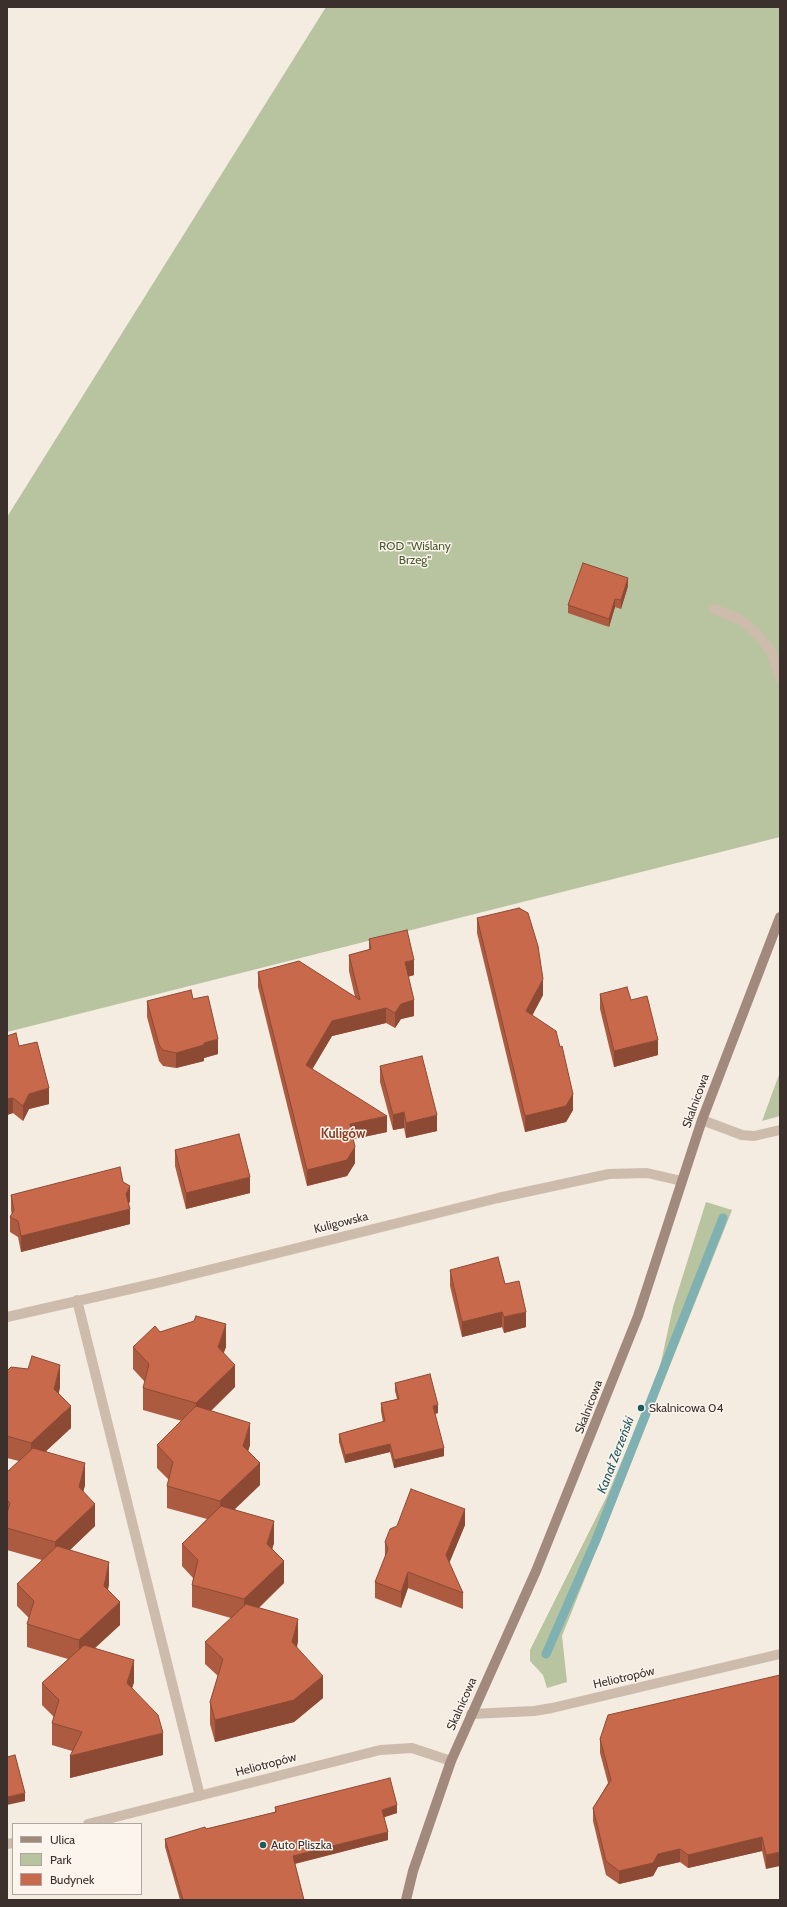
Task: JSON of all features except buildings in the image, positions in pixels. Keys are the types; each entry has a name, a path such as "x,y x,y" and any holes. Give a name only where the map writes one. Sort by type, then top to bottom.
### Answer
{"street":[{"path":"714,609 741,620 757,634 771,651 780,678"},
{"name":"Skalnicowa","path":"406,1900 413,1871 451,1761 536,1571 638,1316 702,1120 780,916"},
{"path":"702,1120 742,1135 754,1136 780,1130"},
{"name":"Kuligowska","path":"7,1317 161,1282 498,1198 609,1174 647,1173 682,1181"},
{"path":"77,1300 200,1796"},
{"name":"Heliotropów","path":"471,1714 534,1711 552,1708 780,1654"},
{"name":"Heliotropów","path":"92,1823 380,1750 412,1748 451,1761"}],"green space":[{"name":"ROD \"Wiślany Brzeg\"","path":"326,7 780,7 780,837 7,1032 7,517"},
{"path":"780,1072 780,1116 762,1121"},
{"path":"706,1202 732,1210 562,1636 567,1682 547,1688 543,1675 530,1661 530,1650 606,1498 658,1376 673,1307"}],"waterway":[{"name":"Kanał Zerzeński","path":"546,1654 596,1540 723,1218"}],"place":[{"name":"Skalnicowa 04","path":"641,1408"},
{"name":"Auto Pliszka","path":"263,1845"}],"district":[{"name":"Kuligów","path":"343,1134"}]}
